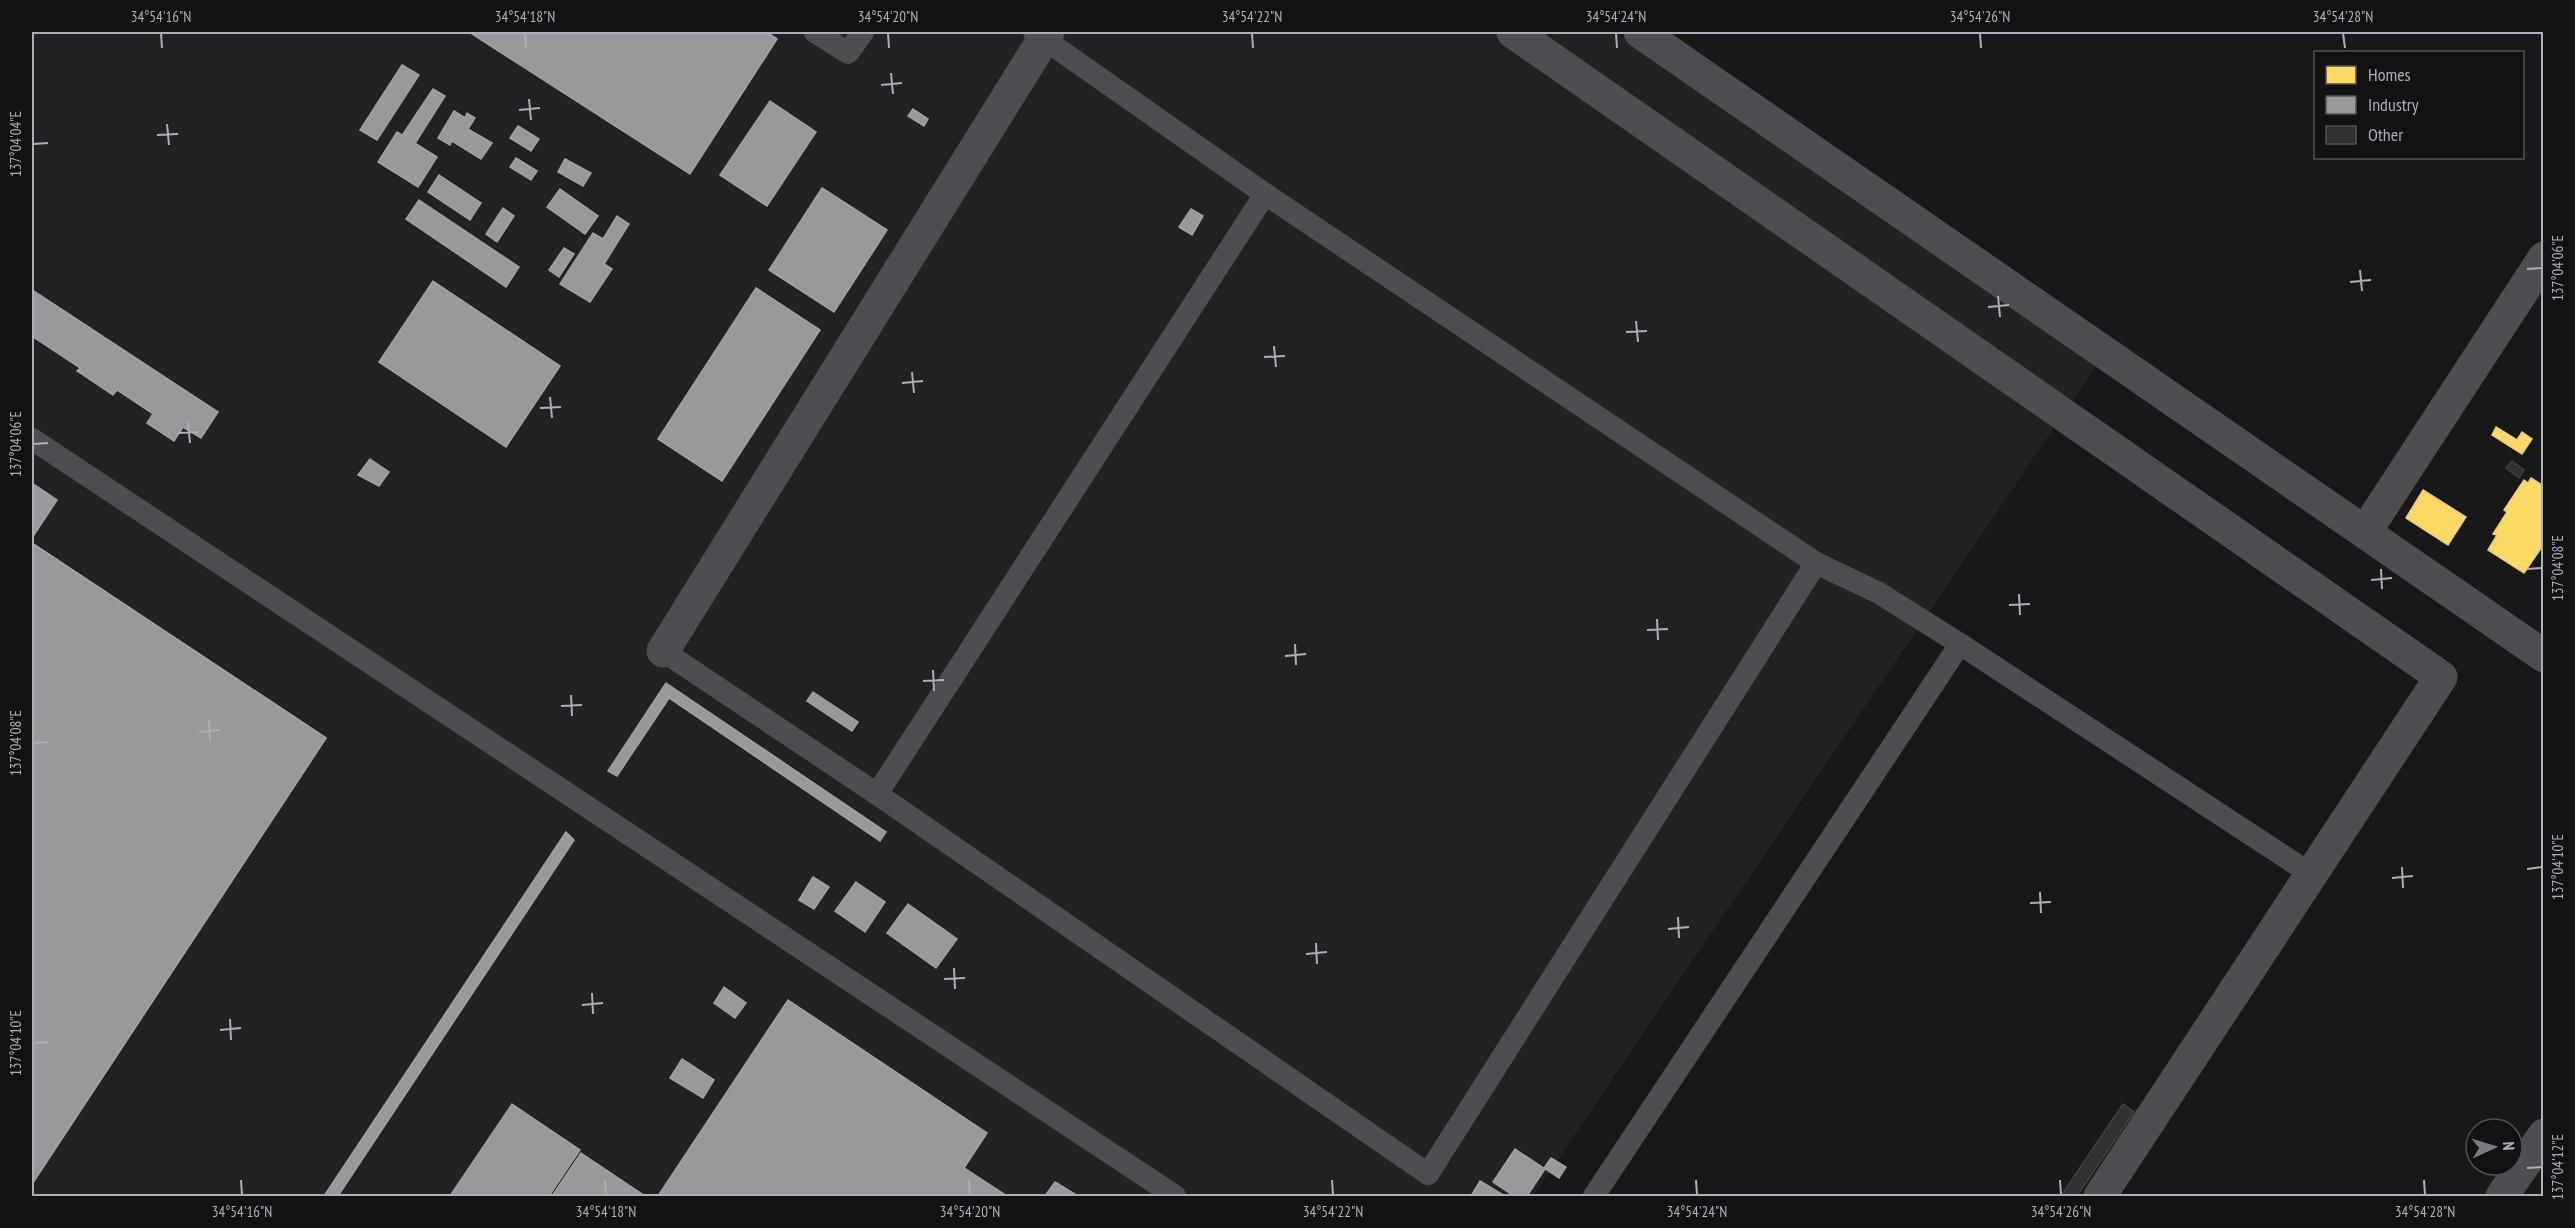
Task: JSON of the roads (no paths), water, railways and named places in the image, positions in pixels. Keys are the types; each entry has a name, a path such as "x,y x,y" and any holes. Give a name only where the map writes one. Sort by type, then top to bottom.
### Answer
{"street":[{"path":"1513,32 2441,677 2100,1197"},
{"path":"1640,32 2544,656"},
{"path":"663,651 1042,34"},
{"path":"2366,532 2544,258"},
{"path":"2502,1197 2544,1135"}],"lane":[{"path":"815,32 848,53 863,32"},
{"path":"1042,34 1265,194 1816,563 1879,593 2312,874"},
{"path":"877,794 1265,194"},
{"path":"32,439 1175,1197"},
{"path":"663,651 877,794 1428,1174 1816,563"},
{"path":"1594,1197 1960,644"}]}
